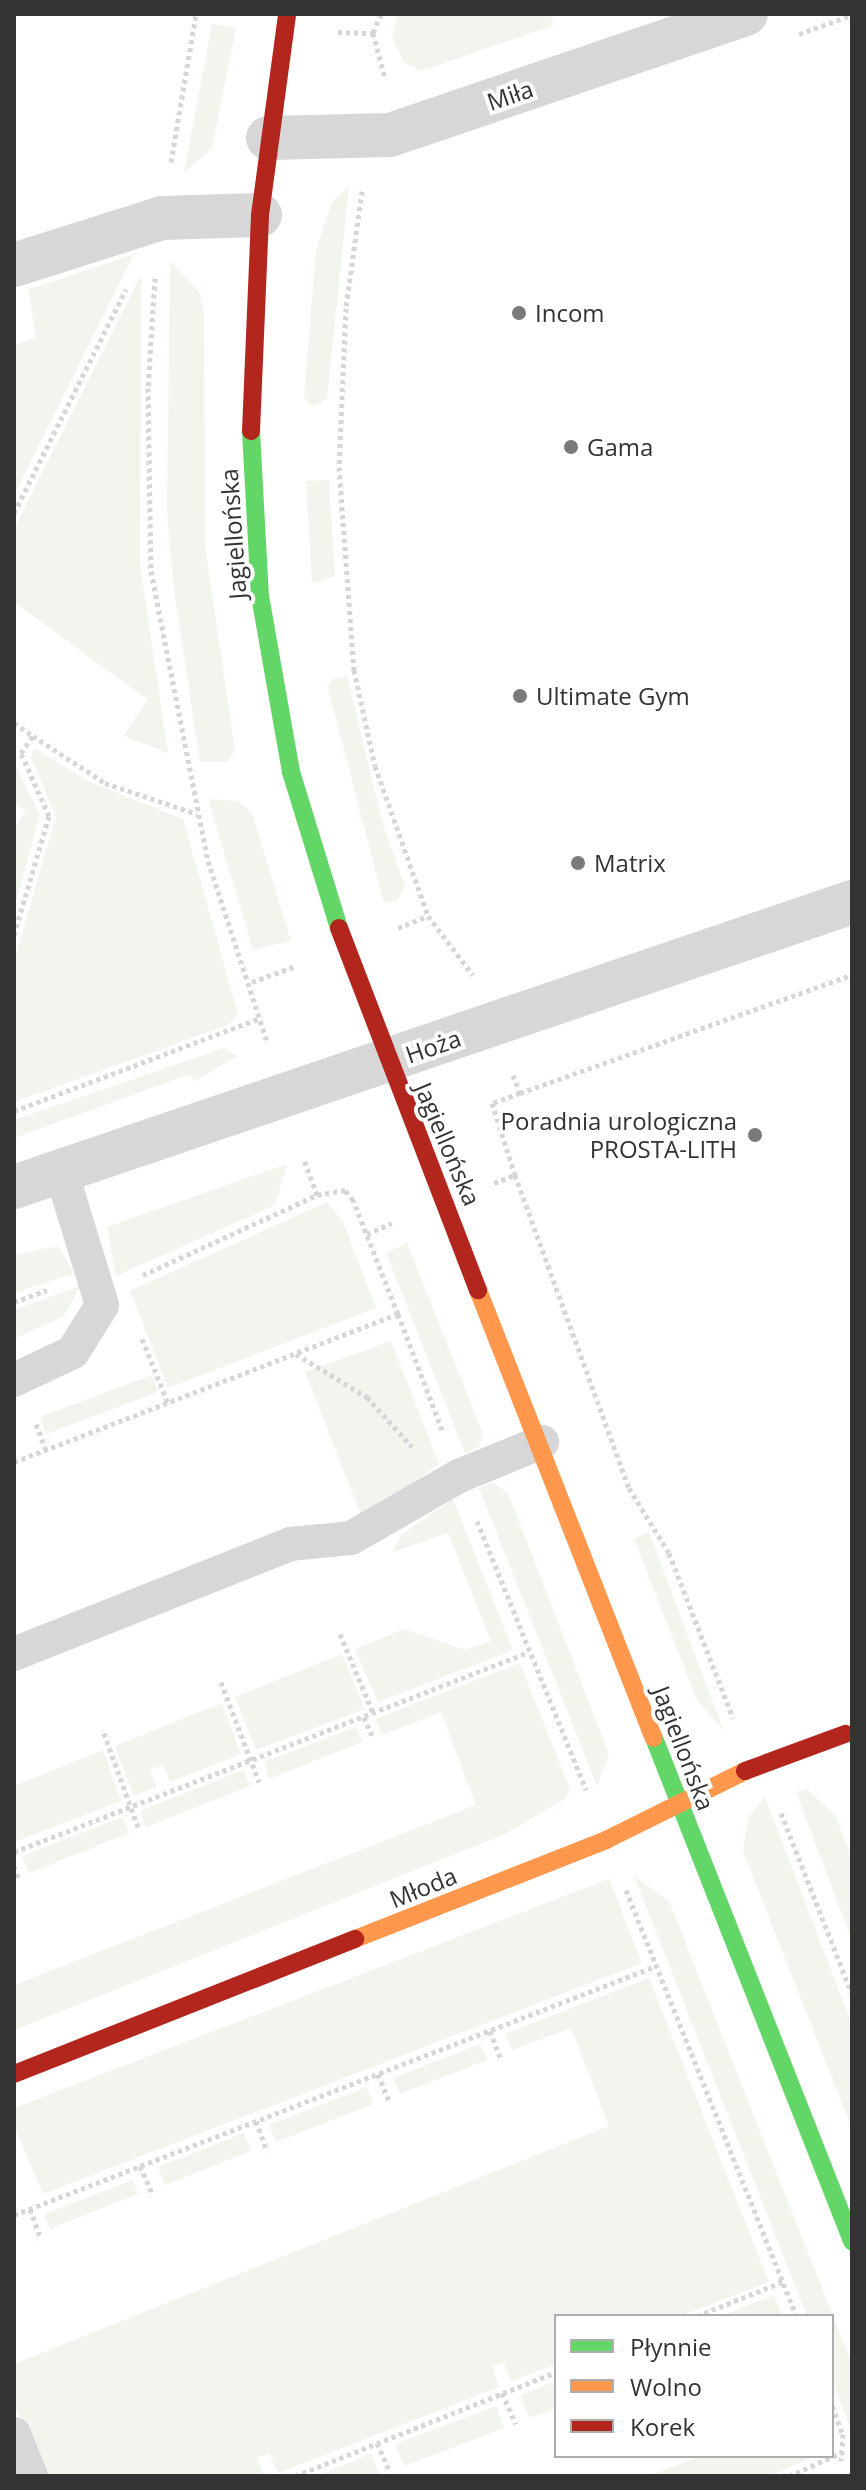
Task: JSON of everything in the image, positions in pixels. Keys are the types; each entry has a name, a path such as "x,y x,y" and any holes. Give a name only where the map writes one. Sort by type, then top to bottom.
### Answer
{"street":[{"name":"Jagiellońska","path":"287,14 260,215 251,438 264,626 314,858 388,1062 542,1442 679,1803 852,2241"},
{"name":"Miła","path":"268,138 390,135 746,14"},
{"path":"14,265 162,218 260,215"},
{"name":"Hoża","path":"14,1187 852,902"},
{"name":"Młoda","path":"14,2074 606,1840 759,1764 849,1743"}],"lane":[{"path":"14,1380 73,1352 102,1305 61,1171"},
{"path":"14,1654 290,1544 357,1535 456,1469 542,1442"},
{"path":"14,2434 31,2476"}],"path":[{"path":"168,179 196,14"},
{"path":"381,14 373,33 383,74 395,88"},
{"path":"337,32 373,33"},
{"path":"375,185 362,189 346,308 339,467 354,670 375,766 428,916 464,956 478,986"},
{"path":"156,266 148,388 151,571 197,814 252,982 267,1041"},
{"path":"14,513 131,279"},
{"path":"14,723 105,783 197,814"},
{"path":"14,935 49,816 21,753 33,736"},
{"path":"393,930 428,916"},
{"path":"252,982 300,965"},
{"path":"739,1726 669,1553 629,1488 515,1175 492,1103 852,975"},
{"path":"14,1111 260,1018"},
{"path":"510,1066 520,1093"},
{"path":"304,1160 317,1195"},
{"path":"493,1183 515,1175"},
{"path":"141,1276 317,1195 345,1190 367,1234 456,1469 589,1799"},
{"path":"367,1234 396,1222"},
{"path":"14,1462 398,1314"},
{"path":"139,1329 168,1403"},
{"path":"295,1354 367,1397 431,1469 456,1469"},
{"path":"34,1419 46,1450"},
{"path":"340,1634 373,1713"},
{"path":"14,1852 529,1652"},
{"path":"221,1682 259,1782"},
{"path":"364,1717 373,1738"},
{"path":"104,1733 139,1830"},
{"path":"779,1807 852,1994"},
{"path":"14,1866 18,1877"},
{"path":"620,1875 795,2314"},
{"path":"14,2215 656,1966"},
{"path":"490,2030 501,2060"},
{"path":"378,2074 390,2103"},
{"path":"256,2121 267,2151"},
{"path":"140,2166 153,2195"},
{"path":"30,2209 41,2239"},
{"path":"702,2314 782,2282"},
{"path":"295,2476 554,2373"},
{"path":"502,2393 516,2424"},
{"path":"834,2411 843,2434 841,2461"},
{"path":"377,2443 390,2472"},
{"path":"834,2456 841,2453"},
{"path":"789,2476 830,2458"}],"shaded area":[{"path":"398,14 550,14 554,25 422,71 404,63 392,37"},
{"path":"212,24 236,28 212,148 184,173"},
{"path":"349,186 327,398 314,407 304,398 316,250 332,202"},
{"path":"134,254 14,495 14,345 36,337 28,290"},
{"path":"170,261 199,291 204,313 205,545 235,751 227,762 200,762 174,591 167,511"},
{"path":"141,275 140,564 168,753 123,736 148,700 14,602 14,529"},
{"path":"329,480 335,576 312,583 306,481"},
{"path":"347,676 383,825 405,886 398,900 384,903 328,689 332,679"},
{"path":"34,748 90,782 183,819 238,1014 228,1025 14,1102 14,960 56,817 31,757"},
{"path":"14,762 40,815 14,908 14,828 26,811 14,802"},
{"path":"208,799 238,801 252,813 291,941 253,950"},
{"path":"224,1048 238,1056 194,1081 190,1074 14,1138 14,1120"},
{"path":"287,1164 275,1205 116,1276 107,1227"},
{"path":"327,1202 343,1222 376,1308 168,1388 130,1291"},
{"path":"407,1243 483,1434 479,1447 465,1453 386,1253"},
{"path":"58,1246 74,1273 14,1293 14,1255"},
{"path":"80,1286 64,1316 14,1339 14,1310"},
{"path":"391,1341 439,1464 363,1520 305,1372"},
{"path":"152,1375 158,1392 46,1434 40,1417"},
{"path":"492,1482 508,1493 609,1754 597,1786 479,1488"},
{"path":"453,1499 513,1650 378,1702 355,1649 404,1629 465,1650 491,1641 448,1533 393,1552 401,1535"},
{"path":"649,1532 724,1732 697,1700 634,1539"},
{"path":"342,1654 365,1709 256,1750 235,1697"},
{"path":"520,1663 570,1789 565,1799 503,1835 14,2030 14,1985 476,1805 441,1712 382,1735 375,1719"},
{"path":"222,1703 241,1754 170,1782 164,1765 150,1769 157,1787 134,1796 115,1746"},
{"path":"356,1727 362,1742 269,1779 264,1762"},
{"path":"103,1750 121,1801 14,1842 14,1786"},
{"path":"243,1770 250,1786 146,1827 140,1811"},
{"path":"807,1789 835,1815 852,1858 852,1941 796,1792"},
{"path":"765,1797 852,2025 852,2129 743,1851 748,1818"},
{"path":"123,1817 129,1833 29,1873 22,1856"},
{"path":"634,1876 669,1901 832,2314 806,2314"},
{"path":"609,1879 642,1963 43,2194 14,2126 14,2108"},
{"path":"649,1978 769,2282 685,2314 554,2314 554,2365 511,2381 504,2363 492,2366 499,2387 278,2473 269,2453 257,2458 264,2476 44,2476 14,2402 14,2364 609,2126 571,2028 512,2050 505,2034"},
{"path":"480,2044 487,2060 400,2094 393,2078"},
{"path":"367,2087 373,2104 276,2142 269,2125"},
{"path":"244,2133 251,2151 165,2185 158,2167"},
{"path":"133,2180 138,2194 50,2229 44,2214"},
{"path":"774,2295 781,2314 727,2314"},
{"path":"834,2318 852,2364 852,2432 834,2386"},
{"path":"554,2382 554,2409 529,2418 520,2395"},
{"path":"496,2406 504,2428 404,2466 395,2444"},
{"path":"371,2454 380,2476 316,2476"},
{"path":"696,2458 810,2458 769,2476 649,2476"}],"traffic: fast":[{"path":"251,431 260,596 291,772 339,928"},
{"path":"654,1738 852,2241"}],"traffic: slow":[{"path":"478,1290 654,1738"},
{"path":"355,1939 606,1840 745,1771"}],"traffic: jam":[{"path":"251,431 260,215 287,14"},
{"path":"339,928 478,1290"},
{"path":"745,1771 845,1734"},
{"path":"14,2074 355,1939"}],"place":[{"name":"Incom","path":"519,313"},
{"name":"Gama","path":"571,447"},
{"name":"Ultimate Gym","path":"520,696"},
{"name":"Matrix","path":"578,863"},
{"name":"Poradnia urologiczna PROSTA-LITH","path":"755,1135"}]}
